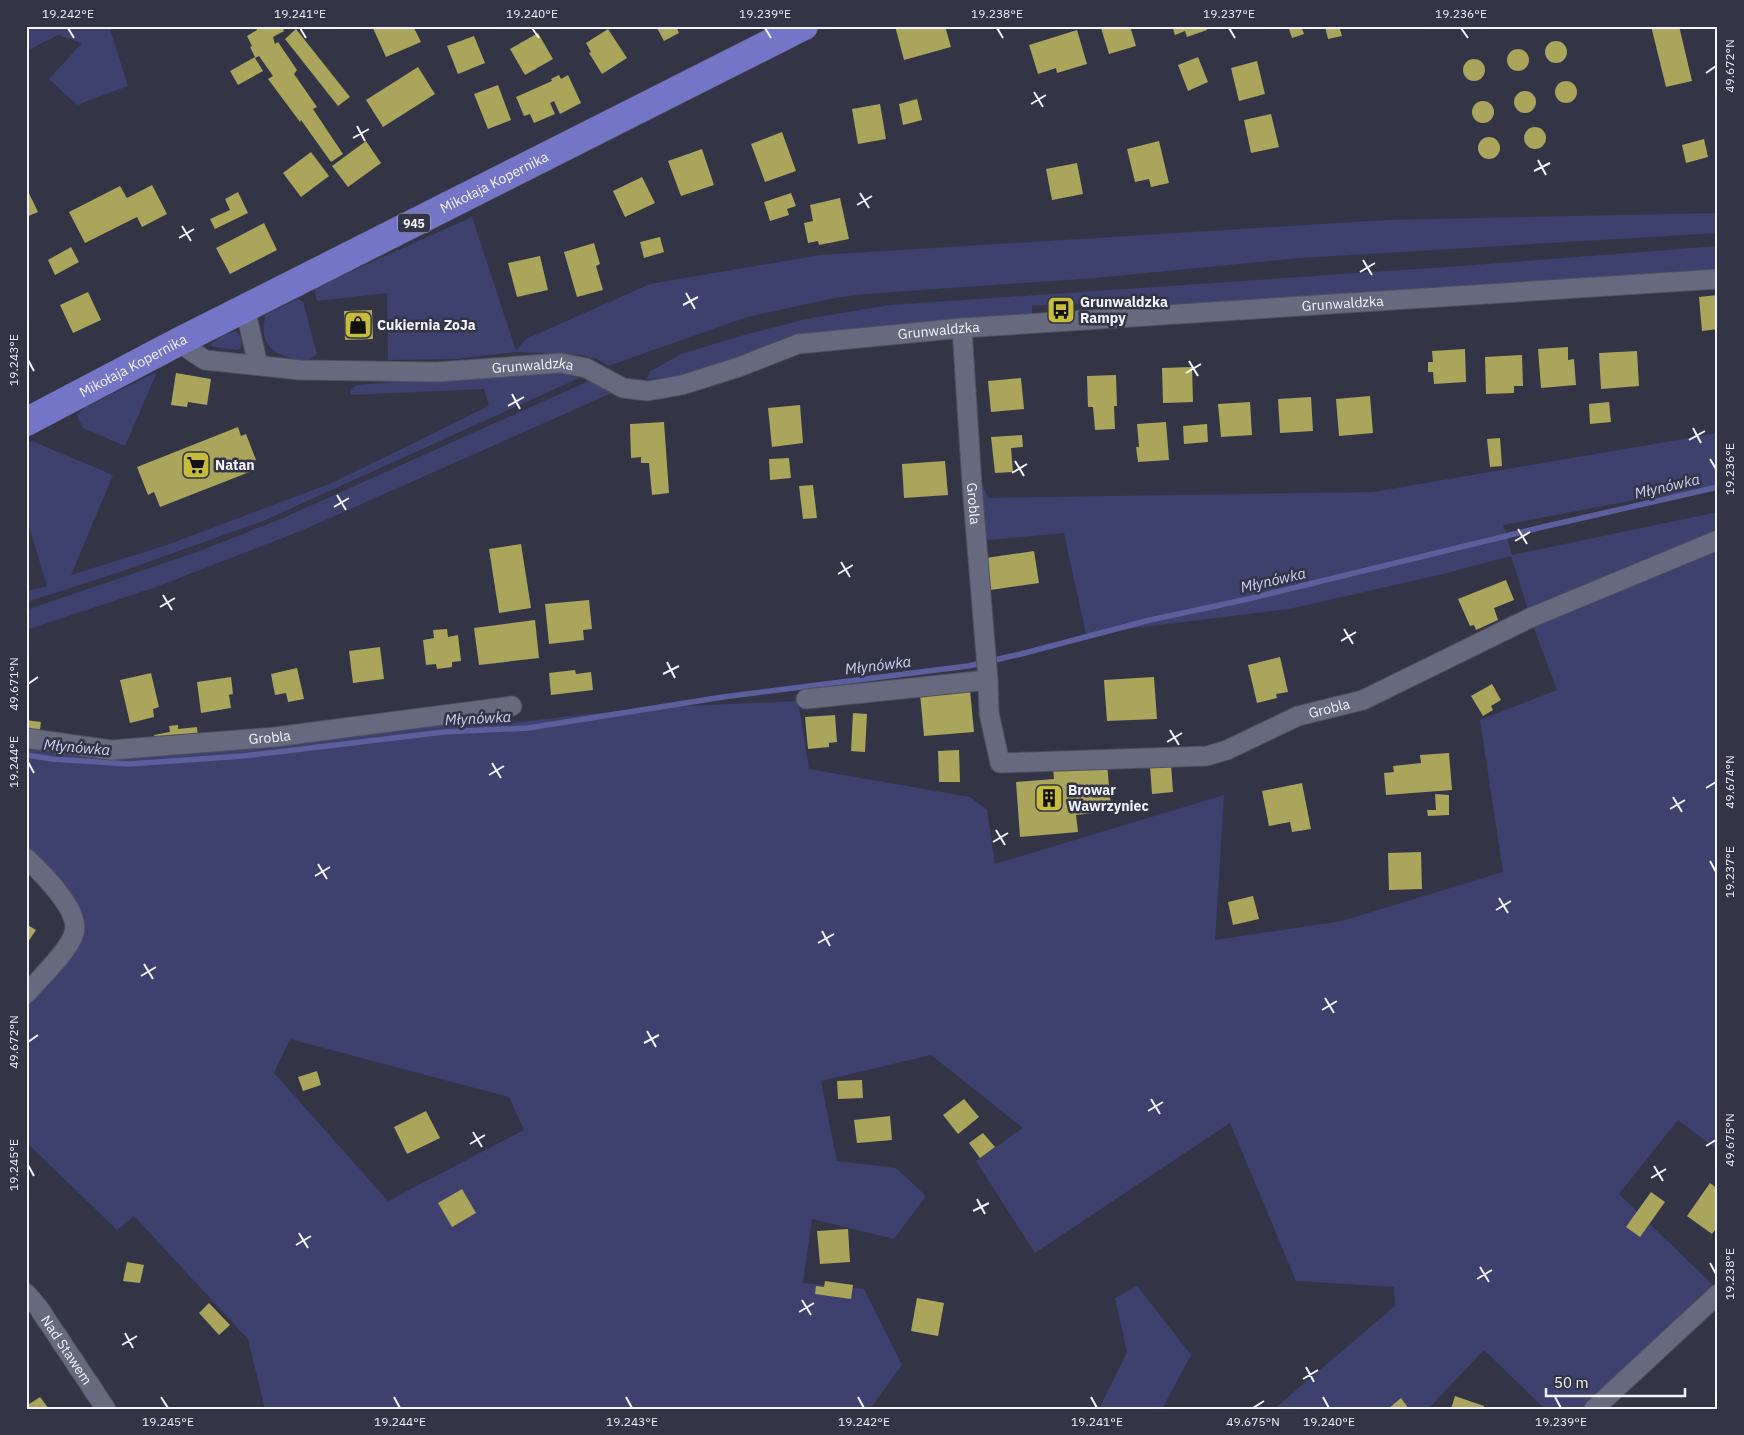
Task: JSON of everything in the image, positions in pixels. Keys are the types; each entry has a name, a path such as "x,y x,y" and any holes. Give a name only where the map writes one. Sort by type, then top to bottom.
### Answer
{"main road":[{"name":"Mikołaja Kopernika","path":"26,422 178,342 804,26"}],"street":[{"name":"Grunwaldzka","path":"178,342 205,360 300,370 437,372 562,363 586,368 623,388 648,391 682,385 740,367 798,344 962,328 1718,279"},
{"path":"245,308 258,366"},
{"name":"Grobla","path":"962,328 989,713 1000,763 1207,756 1227,750 1298,716 1362,700 1530,618 1718,540"},
{"path":"806,699 988,680"},
{"name":"Grobla","path":"26,738 111,750 275,737 512,706"},
{"path":"26,858 50,882 67,905 72,914 75,932 66,948 26,994"},
{"name":"Nad Stawem","path":"26,1293 38,1307 106,1409"},
{"path":"1594,1409 1718,1294"}],"shaded area":[{"path":"26,26 109,26 128,86 77,105 49,79 82,43 58,35 26,51"},
{"path":"1718,213 1718,233 1300,258 1095,278 865,294 835,298 747,317 608,366 597,359 583,355 516,352 456,359 388,360 387,293 317,301 314,288 472,217 516,351 526,339 650,284 820,255 1386,220"},
{"path":"1718,246 1718,272 1109,312 1107,306 1083,308 1075,303 1032,306 1032,317 893,324 793,337 701,370 674,377 647,379 649,372 681,354 806,319 890,305 1461,266"},
{"path":"298,299 303,302 317,354 306,361 286,357 278,353 271,348 264,335 266,314"},
{"path":"235,331 241,338 241,348 237,350 213,347 210,344 226,334"},
{"path":"550,370 579,378 263,521 117,573 26,602 26,591 47,586 26,516 26,444 32,441 113,475 71,575 167,545 334,482 489,406 484,389 350,395 351,389 357,385"},
{"path":"157,372 125,446 83,428 77,415 85,407"},
{"path":"602,375 623,388 303,530 156,587 26,630 26,610 197,552 283,518"},
{"path":"1718,433 1718,489 1646,498 1503,525 1512,555 1718,512 1718,532 1530,616 1511,556 1439,575 1289,609 1086,634 1064,533 977,541 970,456 988,498 1373,492"},
{"path":"1718,541 1718,1150 1678,1120 1619,1194 1718,1290 1718,1294 1584,1409 1545,1409 1484,1350 1428,1409 1274,1409 1395,1306 1394,1287 1296,1281 1230,1123 1035,1253 976,1161 1023,1128 931,1055 821,1081 837,1161 896,1168 926,1196 894,1239 812,1219 803,1283 864,1289 902,1365 870,1409 265,1409 248,1339 134,1216 117,1230 26,1142 26,990 75,932 26,858 26,744 106,753 471,720 510,723 645,708 798,701 809,769 970,797 987,810 995,864 1224,795 1215,940 1342,921 1503,872 1480,720 1557,690 1530,618","holes":["290,1039 509,1097 524,1130 388,1201 274,1073"]},
{"path":"1137,1286 1191,1355 1162,1409 1099,1409 1127,1352 1115,1298"}],"building":[{"path":"255,26 282,26 284,31 273,37 275,44 278,42 297,70 294,74 317,107 313,109 343,154 331,162 268,79 273,76 259,56 255,58 263,71 238,85 230,71 255,57 247,36 257,30"},
{"path":"372,26 413,26 421,42 386,57"},
{"path":"656,26 676,26 679,33 664,41"},
{"path":"895,26 945,26 951,47 904,60"},
{"path":"1106,26 1130,26 1136,46 1109,54 1101,28"},
{"path":"1172,26 1206,26 1207,30 1187,37 1185,31 1175,35"},
{"path":"1288,26 1301,26 1304,34 1292,38"},
{"path":"1325,26 1339,26 1342,36 1328,39"},
{"path":"1651,26 1679,26 1692,81 1666,87"},
{"path":"296,29 350,97 338,106 285,39"},
{"path":"608,29 627,58 602,74 589,53 591,52 586,43"},
{"path":"1077,30 1087,64 1057,73 1056,68 1038,74 1029,45"},
{"path":"538,33 553,59 525,75 510,49"},
{"path":"474,36 485,63 458,74 447,46"},
{"path":"1552,41 1560,41 1567,48 1567,56 1560,63 1552,63 1545,56 1545,48"},
{"path":"1514,49 1522,49 1529,56 1529,64 1522,71 1514,71 1507,64 1507,56"},
{"path":"1198,57 1208,82 1188,91 1178,65"},
{"path":"1470,59 1478,59 1485,66 1485,74 1478,81 1470,81 1463,74 1463,66"},
{"path":"1257,61 1265,94 1239,101 1231,68"},
{"path":"418,67 435,94 383,127 366,100"},
{"path":"559,75 561,79 568,75 581,103 560,114 554,101 550,103 555,114 534,123 530,114 524,116 516,97 552,81 551,79"},
{"path":"1562,81 1570,81 1577,88 1577,96 1570,103 1562,103 1555,96 1555,88"},
{"path":"498,85 511,120 488,129 474,94"},
{"path":"1521,91 1529,91 1536,98 1536,106 1529,113 1521,113 1514,106 1514,98"},
{"path":"917,99 922,120 903,125 899,104"},
{"path":"1479,101 1487,101 1494,108 1494,116 1487,123 1479,123 1472,116 1472,108"},
{"path":"880,104 886,139 858,144 852,109"},
{"path":"1271,114 1279,147 1251,153 1244,120"},
{"path":"1531,127 1539,127 1546,134 1546,142 1539,149 1531,149 1524,142 1524,134"},
{"path":"782,132 796,171 765,182 751,144"},
{"path":"1485,137 1493,137 1500,144 1500,152 1493,159 1485,159 1478,152 1478,144"},
{"path":"1704,139 1708,157 1686,163 1682,145"},
{"path":"366,141 381,163 348,187 332,166"},
{"path":"1159,141 1169,183 1151,187 1149,179 1135,182 1127,149"},
{"path":"702,149 714,185 681,196 668,161"},
{"path":"311,152 329,176 301,197 283,173"},
{"path":"1077,163 1083,194 1052,200 1046,169"},
{"path":"642,177 655,203 625,217 613,191"},
{"path":"152,185 167,214 142,227 137,217 85,243 69,212 120,186 127,198"},
{"path":"26,187 38,212 26,217"},
{"path":"238,192 248,213 215,229 210,219 230,210 225,199"},
{"path":"791,193 796,206 787,209 789,215 770,221 764,202"},
{"path":"840,198 849,239 819,245 818,241 808,243 804,223 813,221 810,205"},
{"path":"264,223 277,250 230,274 216,248"},
{"path":"660,237 664,252 644,258 640,242"},
{"path":"594,243 600,264 596,266 603,290 577,297 564,252"},
{"path":"71,247 79,262 55,275 48,260"},
{"path":"540,256 548,290 517,297 508,263"},
{"path":"88,292 101,320 73,333 60,305"},
{"path":"1718,295 1718,329 1702,331 1699,297"},
{"name":"Cukiernia ZoJa","path":"372,310 373,339 345,340 344,311"},
{"path":"1568,347 1568,360 1574,359 1576,385 1541,388 1538,349"},
{"path":"1465,349 1466,382 1434,384 1433,372 1428,372 1428,362 1433,362 1432,351"},
{"path":"1637,351 1639,386 1601,389 1599,353"},
{"path":"1522,355 1523,386 1514,386 1514,393 1486,394 1485,357"},
{"path":"1192,367 1193,402 1163,403 1162,368"},
{"path":"176,373 211,379 207,405 188,402 187,407 171,405"},
{"path":"1116,375 1117,406 1114,406 1115,429 1095,430 1093,407 1088,407 1087,376"},
{"path":"1021,378 1024,409 991,412 988,381"},
{"path":"1370,396 1373,433 1339,436 1336,399"},
{"path":"1311,397 1313,431 1280,433 1278,399"},
{"path":"1250,402 1252,435 1221,437 1218,404"},
{"path":"1609,402 1611,422 1590,424 1589,404"},
{"path":"800,405 803,443 772,447 768,408"},
{"path":"664,422 669,493 652,495 649,463 641,463 641,457 631,458 630,424"},
{"path":"1166,422 1169,460 1138,462 1136,447 1139,447 1137,424"},
{"path":"1207,424 1208,442 1184,444 1183,426"},
{"name":"Natan","path":"238,427 241,436 246,434 256,460 249,462 252,471 160,507 154,492 148,495 137,467"},
{"path":"1022,435 1023,447 1011,448 1013,472 995,473 991,437"},
{"path":"1500,438 1502,466 1490,467 1487,439"},
{"path":"789,458 791,478 770,480 769,459"},
{"path":"945,461 948,495 904,498 902,464"},
{"path":"813,485 817,518 803,519 799,486"},
{"path":"521,544 531,608 499,613 489,549"},
{"path":"1034,551 1039,583 990,590 986,558"},
{"path":"1506,580 1514,600 1494,608 1498,620 1476,630 1474,625 1470,626 1458,599"},
{"path":"589,600 592,629 583,630 584,640 549,644 545,604"},
{"path":"535,620 539,658 479,665 474,628"},
{"path":"447,629 448,637 458,635 461,661 452,662 452,667 437,669 436,664 426,665 423,640 434,638 433,630"},
{"path":"380,647 384,679 353,683 349,651"},
{"path":"1280,657 1288,692 1276,694 1277,698 1257,703 1248,665"},
{"path":"297,668 304,699 288,702 286,693 275,695 271,674"},
{"path":"575,670 576,674 591,672 593,690 551,695 549,673"},
{"path":"151,673 159,707 153,709 154,717 130,723 120,680"},
{"path":"231,677 233,694 229,695 231,708 201,713 197,682"},
{"path":"1154,677 1157,719 1107,721 1104,680"},
{"path":"1492,684 1501,700 1491,706 1493,710 1483,716 1471,696"},
{"path":"970,690 974,732 924,736 920,694"},
{"path":"853,713 867,714 865,752 851,751"},
{"path":"835,715 837,742 829,743 829,747 808,749 805,717"},
{"path":"26,720 41,722 39,736 26,734"},
{"path":"178,725 178,729 197,727 198,737 156,742 154,735 170,732 169,726"},
{"path":"959,750 960,782 939,782 938,751"},
{"path":"1449,753 1452,790 1386,795 1384,773 1394,772 1393,766 1421,763 1420,755"},
{"name":"Browar Wawrzyniec","path":"1107,764 1111,807 1094,808 1094,813 1076,815 1078,832 1020,837 1016,782 1054,779 1053,768"},
{"path":"1171,764 1173,792 1152,794 1150,766"},
{"path":"1302,783 1311,829 1292,832 1290,822 1269,826 1262,791"},
{"path":"1435,794 1449,795 1449,815 1428,816 1427,810 1436,810"},
{"path":"1421,852 1422,889 1389,890 1388,853"},
{"path":"1253,896 1259,919 1233,925 1228,902"},
{"path":"26,924 36,930 26,945"},
{"path":"317,1071 321,1085 303,1091 298,1077"},
{"path":"862,1080 863,1098 838,1099 837,1081"},
{"path":"964,1099 979,1117 958,1134 943,1115"},
{"path":"426,1111 440,1138 407,1154 394,1127"},
{"path":"890,1116 892,1140 857,1143 854,1120"},
{"path":"983,1133 995,1147 980,1158 969,1143"},
{"path":"1710,1183 1718,1189 1718,1211 1715,1215 1718,1217 1718,1226 1712,1234 1687,1216"},
{"path":"462,1189 476,1213 452,1227 438,1203"},
{"path":"1651,1192 1665,1202 1640,1237 1626,1227"},
{"path":"848,1229 850,1262 820,1264 817,1231"},
{"path":"127,1262 144,1265 140,1283 123,1281"},
{"path":"825,1281 853,1285 851,1299 815,1294 816,1286 824,1287"},
{"path":"917,1298 944,1303 938,1336 911,1331"},
{"path":"209,1303 230,1325 219,1335 199,1313"},
{"path":"1455,1396 1484,1406 1483,1409 1451,1409"},
{"path":"40,1397 49,1409 26,1409 26,1406"},
{"path":"1401,1398 1409,1409 1388,1409"}],"waterway":[{"name":"Młynówka","path":"26,755 52,759 129,764 243,756 444,732 528,728 723,697 968,666 1150,620 1248,599 1547,526 1718,487"}],"place":[{"name":"Grunwaldzka Rampy","path":"1061,310"},
{"name":"Cukiernia ZoJa","path":"358,325"},
{"name":"Natan","path":"196,465"},
{"name":"Browar Wawrzyniec","path":"1049,798"}]}
